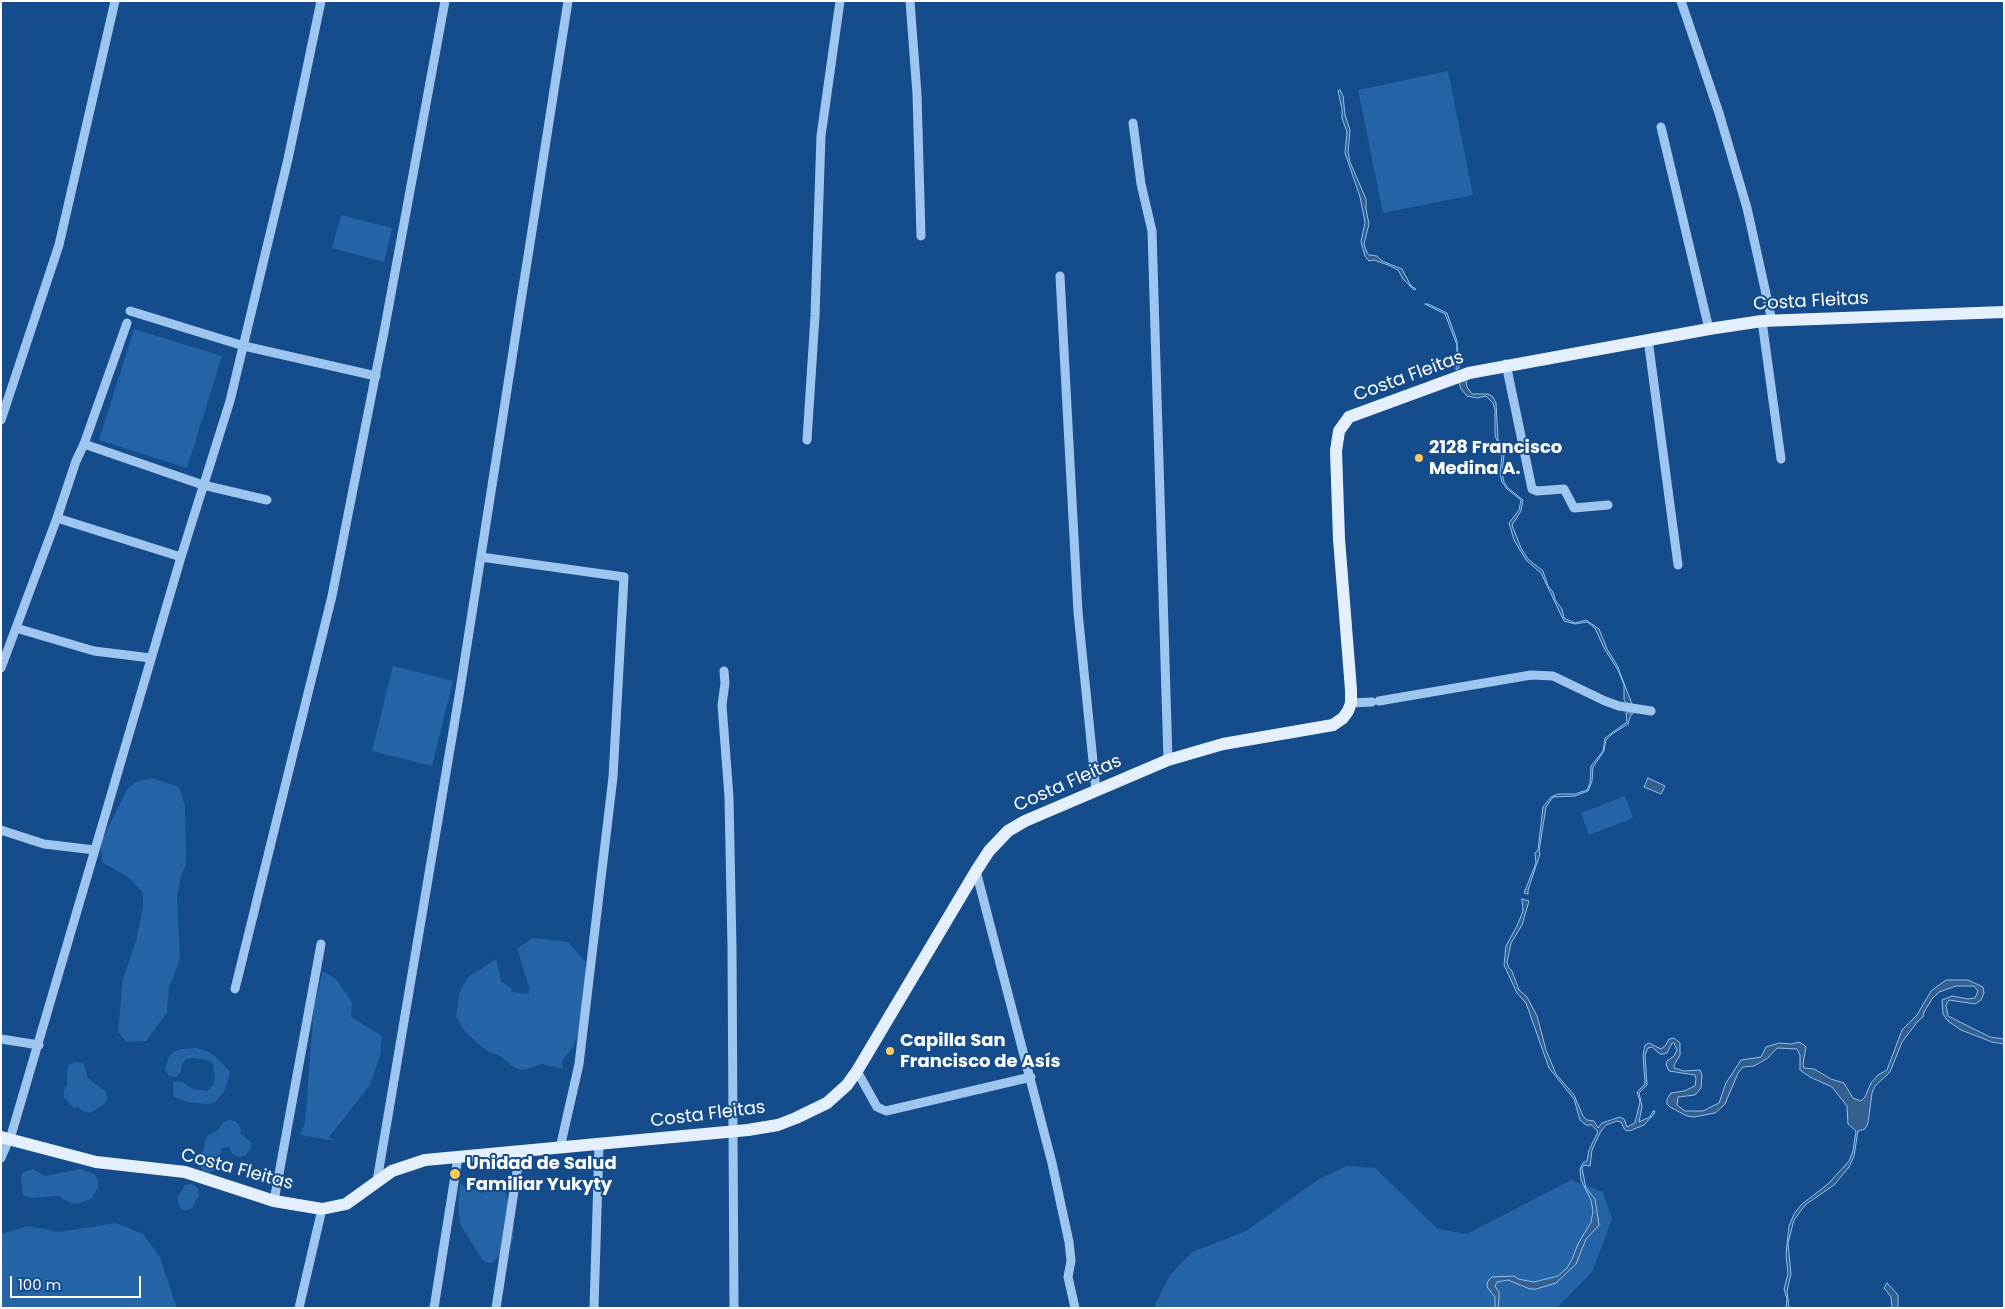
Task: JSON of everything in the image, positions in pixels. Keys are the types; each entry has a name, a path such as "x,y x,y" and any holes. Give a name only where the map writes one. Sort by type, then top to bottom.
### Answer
{"main road":[{"name":"Costa Fleitas","path":"7,1138 96,1162 194,1174 274,1201 322,1209 346,1204 392,1171 425,1160 732,1132 778,1125 816,1109 837,1095 858,1071 976,871 989,851 1008,831 1025,821 1168,760 1223,744 1333,725 1348,712 1352,690 1339,539 1336,451 1339,431 1349,417 1361,411 1469,373 1506,364 1709,329 1767,321 2004,312"}],"street":[{"path":"1,420 59,244 115,1"},
{"path":"1,1158 39,1045 151,658 230,401 288,159 321,1"},
{"path":"235,989 332,596 376,376 445,1"},
{"path":"377,1181 481,557 568,1"},
{"path":"807,440 821,136 840,1"},
{"path":"910,1 917,94 921,236"},
{"path":"1680,1 1719,113 1747,208 1767,321 1781,459"},
{"path":"1133,123 1141,184 1152,231 1168,760"},
{"path":"1661,127 1709,329"},
{"path":"1060,276 1078,612 1096,791"},
{"path":"130,311 244,346 376,376"},
{"path":"1,668 127,323"},
{"path":"1648,339 1678,565"},
{"path":"1506,364 1532,489 1537,491 1564,489 1574,508 1608,506"},
{"path":"84,444 203,485 267,500"},
{"path":"57,518 181,557"},
{"path":"481,557 624,577 611,796 579,1064 560,1148"},
{"path":"16,628 94,651 151,658"},
{"path":"724,671 722,705 728,797 732,948 734,1308"},
{"path":"1351,703 1376,701 1538,675 1553,676 1605,701 1650,711"},
{"path":"1,830 44,844 95,850"},
{"path":"976,871 1031,1077 1069,1242 1071,1261 1068,1277 1075,1308"},
{"path":"274,1201 321,944"},
{"path":"1,1039 39,1045"},
{"path":"858,1071 878,1107 886,1111 1031,1077"},
{"path":"594,1308 599,1145"},
{"path":"496,1308 520,1152"},
{"path":"434,1308 458,1157"},
{"path":"299,1308 322,1209"}],"shaded area":[{"path":"1448,71 1473,195 1383,213 1358,90"},
{"path":"1340,90 1350,130 1348,152 1350,162 1366,199 1369,224 1364,244 1367,253 1402,269 1411,286 1416,289 1414,290 1403,279 1398,270 1374,260 1369,261 1365,256 1361,242 1365,222 1360,197 1345,153 1347,132 1342,118 1338,91"},
{"path":"341,215 392,228 384,262 332,248"},
{"path":"1425,304 1447,313 1457,341 1459,368 1456,370 1457,345 1445,314"},
{"path":"134,329 222,356 187,468 99,440"},
{"path":"1466,380 1467,387 1472,394 1488,394 1493,397 1496,403 1498,439 1504,455 1502,473 1504,482 1508,488 1523,500 1521,511 1512,525 1521,548 1528,559 1543,571 1555,600 1562,609 1564,618 1575,623 1586,620 1599,629 1607,649 1617,665 1632,704 1627,704 1624,700 1624,685 1618,670 1604,648 1595,628 1587,622 1575,624 1564,621 1541,573 1526,560 1514,540 1509,523 1519,510 1521,500 1507,489 1502,482 1500,474 1502,455 1495,435 1495,410 1493,403 1486,396 1477,398 1467,396 1461,389 1459,382"},
{"path":"393,666 453,681 432,766 372,751"},
{"path":"1626,713 1633,713 1628,724 1606,740 1604,751 1593,767 1592,781 1588,791 1575,796 1553,797 1546,807 1540,854 1528,894 1524,893 1536,863 1535,853 1538,850 1543,807 1551,797 1558,794 1575,794 1587,790 1590,783 1591,766 1603,751 1605,738 1627,722"},
{"path":"152,778 179,787 185,806 186,864 177,896 180,960 169,987 167,1013 146,1041 127,1042 118,1032 123,979 136,941 143,907 143,892 127,876 103,863 100,843 128,788 138,781"},
{"path":"1648,778 1665,786 1661,794 1644,787"},
{"path":"1625,796 1633,818 1589,835 1581,813"},
{"path":"1522,899 1529,901 1522,925 1511,943 1507,962 1519,990 1527,997 1537,1016 1546,1050 1556,1074 1574,1095 1583,1116 1587,1120 1594,1121 1598,1128 1602,1123 1620,1117 1624,1119 1627,1127 1635,1123 1640,1102 1637,1092 1645,1084 1643,1055 1645,1045 1649,1043 1661,1049 1669,1039 1674,1038 1680,1043 1680,1055 1674,1068 1684,1071 1700,1070 1702,1075 1701,1088 1695,1095 1678,1097 1677,1105 1685,1111 1703,1111 1719,1103 1726,1083 1741,1060 1761,1057 1766,1047 1779,1043 1792,1044 1799,1042 1804,1045 1806,1047 1804,1068 1814,1069 1831,1079 1844,1083 1853,1098 1861,1101 1865,1097 1871,1083 1878,1075 1887,1070 1902,1030 1917,1015 1931,991 1946,980 1968,980 1983,987 1984,993 1981,1000 1975,1004 1949,1000 1946,1005 1948,1016 1990,1037 2004,1039 2004,1044 1992,1042 1961,1030 1948,1021 1943,1014 1942,1000 1952,996 1968,999 1975,998 1978,991 1974,986 1956,986 1939,992 1932,999 1923,1017 1902,1042 1890,1072 1875,1086 1872,1093 1868,1123 1865,1129 1858,1131 1854,1156 1849,1167 1834,1185 1805,1205 1794,1220 1788,1243 1791,1274 1787,1291 1789,1308 1786,1308 1787,1299 1784,1289 1788,1274 1786,1254 1789,1226 1794,1214 1802,1204 1828,1184 1849,1161 1853,1151 1856,1131 1848,1124 1847,1106 1832,1087 1800,1070 1800,1055 1797,1049 1777,1048 1768,1058 1754,1066 1743,1067 1738,1073 1725,1104 1715,1113 1694,1117 1687,1116 1670,1107 1667,1104 1667,1099 1671,1093 1684,1091 1695,1086 1695,1075 1669,1071 1666,1065 1667,1061 1674,1056 1677,1050 1674,1043 1672,1043 1667,1053 1664,1054 1660,1054 1652,1047 1648,1048 1645,1055 1647,1085 1639,1093 1642,1106 1639,1122 1650,1117 1653,1111 1655,1111 1654,1114 1644,1125 1629,1131 1625,1130 1621,1122 1617,1121 1606,1125 1592,1150 1590,1166 1584,1165 1582,1168 1586,1188 1595,1199 1599,1225 1586,1239 1576,1264 1556,1283 1530,1289 1508,1280 1497,1282 1495,1286 1499,1292 1499,1300 1498,1308 1495,1308 1495,1297 1487,1287 1488,1281 1492,1277 1514,1276 1518,1279 1534,1282 1558,1276 1567,1268 1572,1259 1578,1244 1591,1222 1593,1211 1591,1200 1581,1180 1580,1169 1583,1163 1587,1161 1589,1150 1598,1132 1592,1125 1586,1125 1580,1120 1574,1099 1549,1068 1526,1003 1517,993 1504,965 1506,946 1523,911"},
{"path":"532,938 568,942 585,961 586,991 581,1028 573,1046 562,1062 563,1069 542,1064 523,1070 515,1068 500,1056 487,1051 465,1032 456,1016 460,991 468,977 496,959 501,981 512,989 511,992 529,994 529,987 517,949"},
{"path":"323,971 337,980 352,1003 351,1017 382,1036 380,1056 370,1085 329,1137 336,1141 300,1135 305,1123 314,1007"},
{"path":"196,1048 215,1056 230,1072 224,1092 215,1102 208,1104 187,1102 174,1097 173,1082 181,1081 193,1089 207,1091 213,1085 215,1078 213,1064 207,1060 193,1058 186,1059 182,1065 181,1072 176,1077 169,1076 165,1070 169,1056 174,1052 181,1049"},
{"path":"77,1062 84,1064 88,1078 106,1092 107,1099 103,1105 90,1113 78,1107 73,1108 64,1097 64,1090 67,1084 67,1070 70,1064"},
{"path":"229,1120 236,1121 240,1127 241,1134 252,1143 250,1149 246,1155 239,1157 232,1154 229,1147 222,1148 216,1168 210,1173 203,1171 200,1165 206,1137 219,1129 222,1123"},
{"path":"1347,1166 1375,1168 1438,1229 1467,1234 1571,1180 1603,1192 1612,1219 1592,1272 1557,1308 1155,1308 1156,1302 1171,1274 1192,1252 1246,1231 1319,1179"},
{"path":"33,1169 45,1176 80,1169 94,1174 98,1180 98,1187 91,1199 78,1204 71,1203 58,1196 30,1198 23,1195 21,1180 22,1173"},
{"path":"192,1184 198,1188 199,1195 192,1208 186,1211 180,1208 177,1198 185,1185"},
{"path":"460,1184 482,1193 500,1189 505,1192 512,1208 514,1237 510,1246 492,1263 485,1262 482,1259 461,1226 458,1210"},
{"path":"116,1223 143,1234 160,1257 177,1308 1,1308 1,1234 28,1226 59,1232"},
{"path":"1887,1283 1898,1295 1898,1308 1892,1308 1891,1297 1884,1288"}],"place":[{"name":"2128 Francisco Medina A.","path":"1419,458"},
{"name":"Capilla San Francisco de Asís","path":"890,1051"},
{"name":"Unidad de Salud Familiar Yukyty","path":"455,1174"}]}
